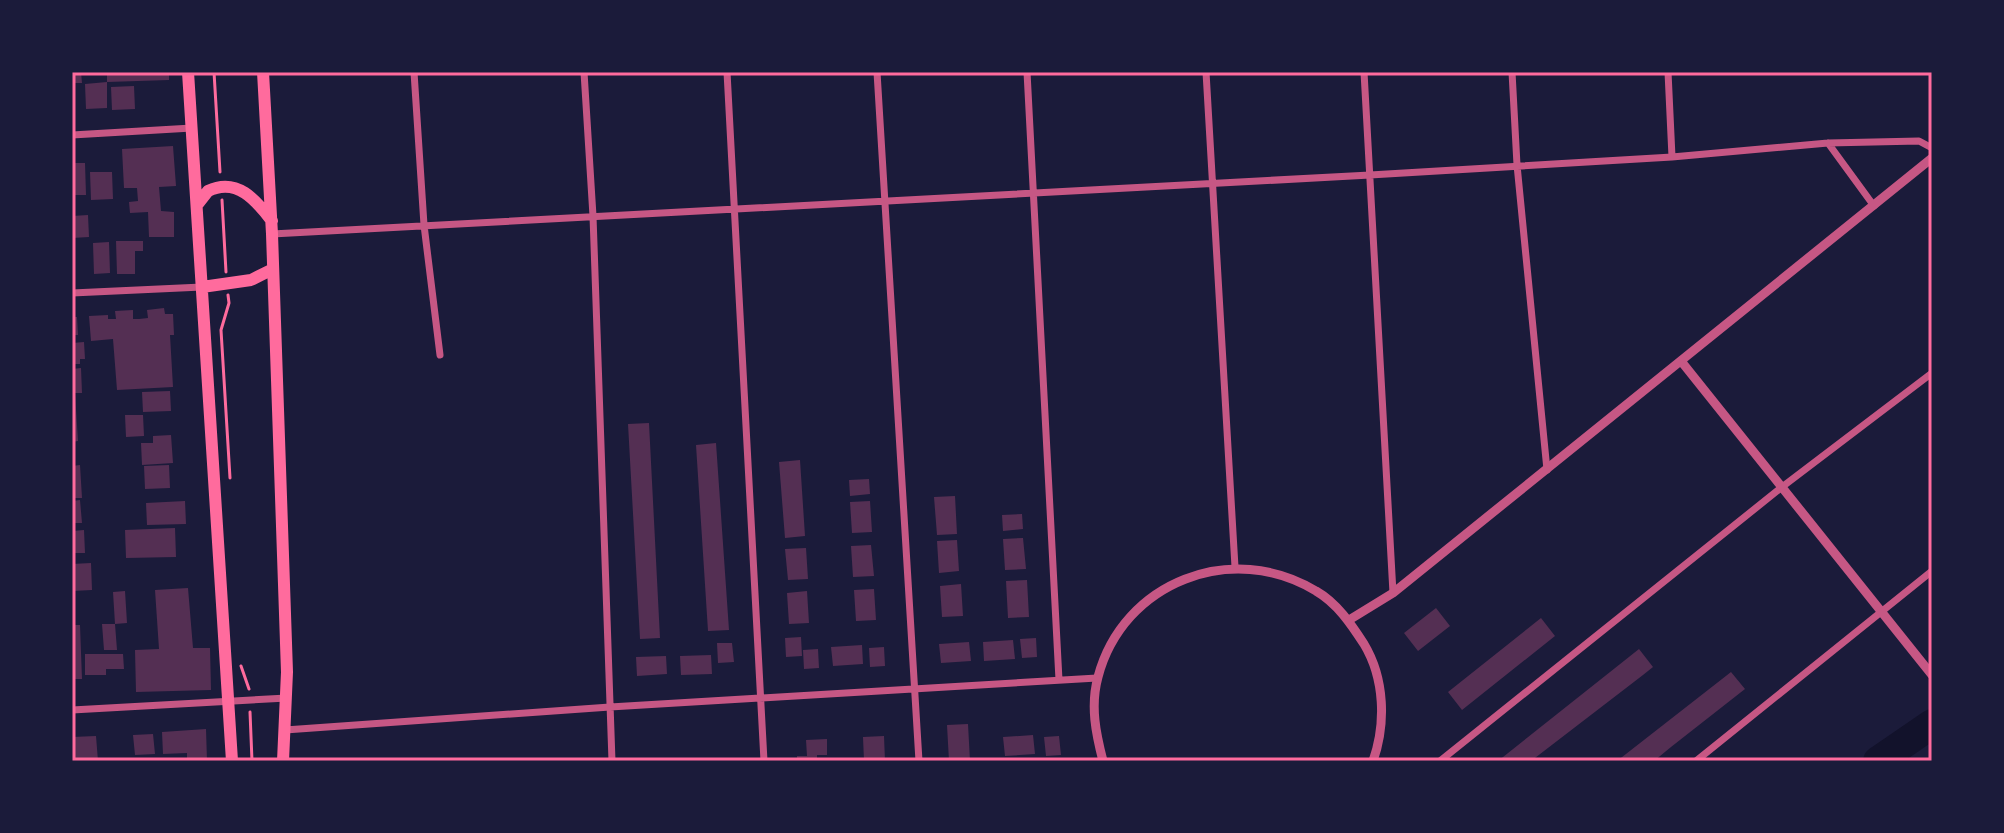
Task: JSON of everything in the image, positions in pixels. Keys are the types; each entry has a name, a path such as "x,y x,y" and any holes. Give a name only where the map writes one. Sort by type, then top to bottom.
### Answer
{"main road":[{"path":"188,72 232,761"},
{"path":"263,72 272,227 287,698 283,761"},
{"path":"197,205 208,191 231,186 245,191 272,227"},
{"path":"202,287 251,280 273,269"}],"street":[{"path":"414,72 424,225 440,355"},
{"path":"584,72 593,216 612,761"},
{"path":"727,72 764,761"},
{"path":"877,72 919,761"},
{"path":"1027,72 1059,680"},
{"path":"1206,72 1235,567"},
{"path":"1364,72 1393,593"},
{"path":"1512,72 1517,165 1547,470"},
{"path":"1668,72 1672,157"},
{"path":"72,135 192,128"},
{"path":"272,227 424,225 1370,175 1672,157 1828,143 1919,141 1932,148"},
{"path":"1828,143 1874,206"},
{"path":"1349,620 1393,593 1932,158"},
{"path":"72,293 202,287"},
{"path":"1681,361 1932,675"},
{"path":"1440,761 1782,487 1932,373"},
{"path":"1103,761 1094,723 1097,678 1116,634 1147,599 1189,576 1235,567 1278,573 1317,591 1349,620 1371,657 1382,699 1379,742 1373,761"},
{"path":"1696,761 1932,571"},
{"path":"285,730 1097,678"},
{"path":"72,710 287,698"}],"path":[{"path":"214,72 229,303 221,330 230,490"},
{"path":"241,666 249,689 252,761"}],"building":[{"path":"72,72 81,72 82,83 72,83"},
{"path":"107,72 169,72 169,80 107,82"},
{"path":"107,82 107,108 86,109 85,84"},
{"path":"134,86 135,109 112,110 111,87"},
{"path":"173,146 176,186 159,187 161,211 174,212 174,237 149,237 148,212 130,213 129,202 138,201 137,188 124,188 122,149"},
{"path":"72,163 85,163 86,195 72,195"},
{"path":"90,172 112,172 113,199 91,200"},
{"path":"88,215 89,237 72,238 72,216"},
{"path":"116,241 143,241 143,251 135,251 135,274 117,274"},
{"path":"109,242 110,273 94,274 93,243"},
{"path":"164,308 165,314 173,314 174,335 170,335 173,387 117,390 113,339 91,341 89,316 108,315 108,319 116,319 115,311 133,310 133,319 139,319 148,318 147,310"},
{"path":"72,317 77,317 78,335 72,335"},
{"path":"84,342 85,359 80,359 80,364 72,364 72,343"},
{"path":"81,368 82,393 75,393 78,441 72,442 72,369"},
{"path":"170,391 171,411 143,412 142,392"},
{"path":"125,415 143,415 144,436 126,437"},
{"path":"649,423 660,638 640,639 628,424"},
{"path":"171,435 173,463 142,465 141,443 153,443 153,436"},
{"path":"716,443 729,630 708,631 696,445"},
{"path":"800,460 805,536 785,538 779,462"},
{"path":"80,465 82,498 72,498 72,466"},
{"path":"169,465 170,488 145,489 144,466"},
{"path":"869,479 870,494 850,496 849,480"},
{"path":"955,496 957,534 937,535 934,497"},
{"path":"80,500 82,523 72,523 72,501"},
{"path":"185,501 186,524 147,525 146,503"},
{"path":"870,501 872,532 852,533 850,502"},
{"path":"1022,514 1023,529 1003,531 1002,515"},
{"path":"175,528 176,557 126,558 125,530"},
{"path":"84,530 85,553 72,553 72,531"},
{"path":"1023,538 1026,569 1005,570 1003,539"},
{"path":"957,540 959,571 939,573 937,541"},
{"path":"871,545 874,576 853,577 851,546"},
{"path":"806,548 808,579 788,580 785,549"},
{"path":"91,563 92,590 72,591 72,564"},
{"path":"1027,580 1029,617 1008,618 1006,581"},
{"path":"961,584 963,616 942,617 940,586"},
{"path":"188,588 193,648 210,648 211,690 136,692 135,650 159,649 155,590"},
{"path":"874,589 876,620 856,621 854,590"},
{"path":"125,591 127,623 115,624 113,592"},
{"path":"807,591 809,623 789,624 787,593"},
{"path":"1436,608 1450,626 1418,651 1404,633"},
{"path":"1541,618 1555,636 1462,710 1448,692"},
{"path":"102,624 115,624 117,650 104,650"},
{"path":"72,625 80,625 82,679 72,679"},
{"path":"801,637 802,656 786,657 785,638"},
{"path":"1036,638 1037,657 1022,658 1020,639"},
{"path":"1013,640 1015,659 984,661 983,642"},
{"path":"969,642 971,661 941,663 939,644"},
{"path":"717,643 732,643 734,662 718,663"},
{"path":"862,645 863,664 833,666 831,647"},
{"path":"884,647 885,666 870,667 869,648"},
{"path":"818,649 819,668 804,669 803,650"},
{"path":"1639,649 1653,667 1643,675 1531,761 1498,761"},
{"path":"85,654 123,654 124,669 106,669 106,675 85,675"},
{"path":"711,655 712,674 681,675 680,656"},
{"path":"666,656 667,674 637,676 636,657"},
{"path":"1731,672 1745,689 1654,761 1617,761"},
{"path":"968,724 970,761 949,761 947,725"},
{"path":"206,729 207,761 187,761 187,753 163,754 162,732"},
{"path":"153,734 155,754 135,755 133,735"},
{"path":"1033,735 1035,754 1005,756 1003,737"},
{"path":"96,736 98,761 72,761 72,737"},
{"path":"884,736 885,761 864,761 863,737"},
{"path":"1059,736 1061,755 1046,756 1044,737"},
{"path":"827,739 827,755 817,755 817,761 797,761 797,756 807,756 806,740"}],"waterway":[{"path":"1878,761 1932,724"}]}
